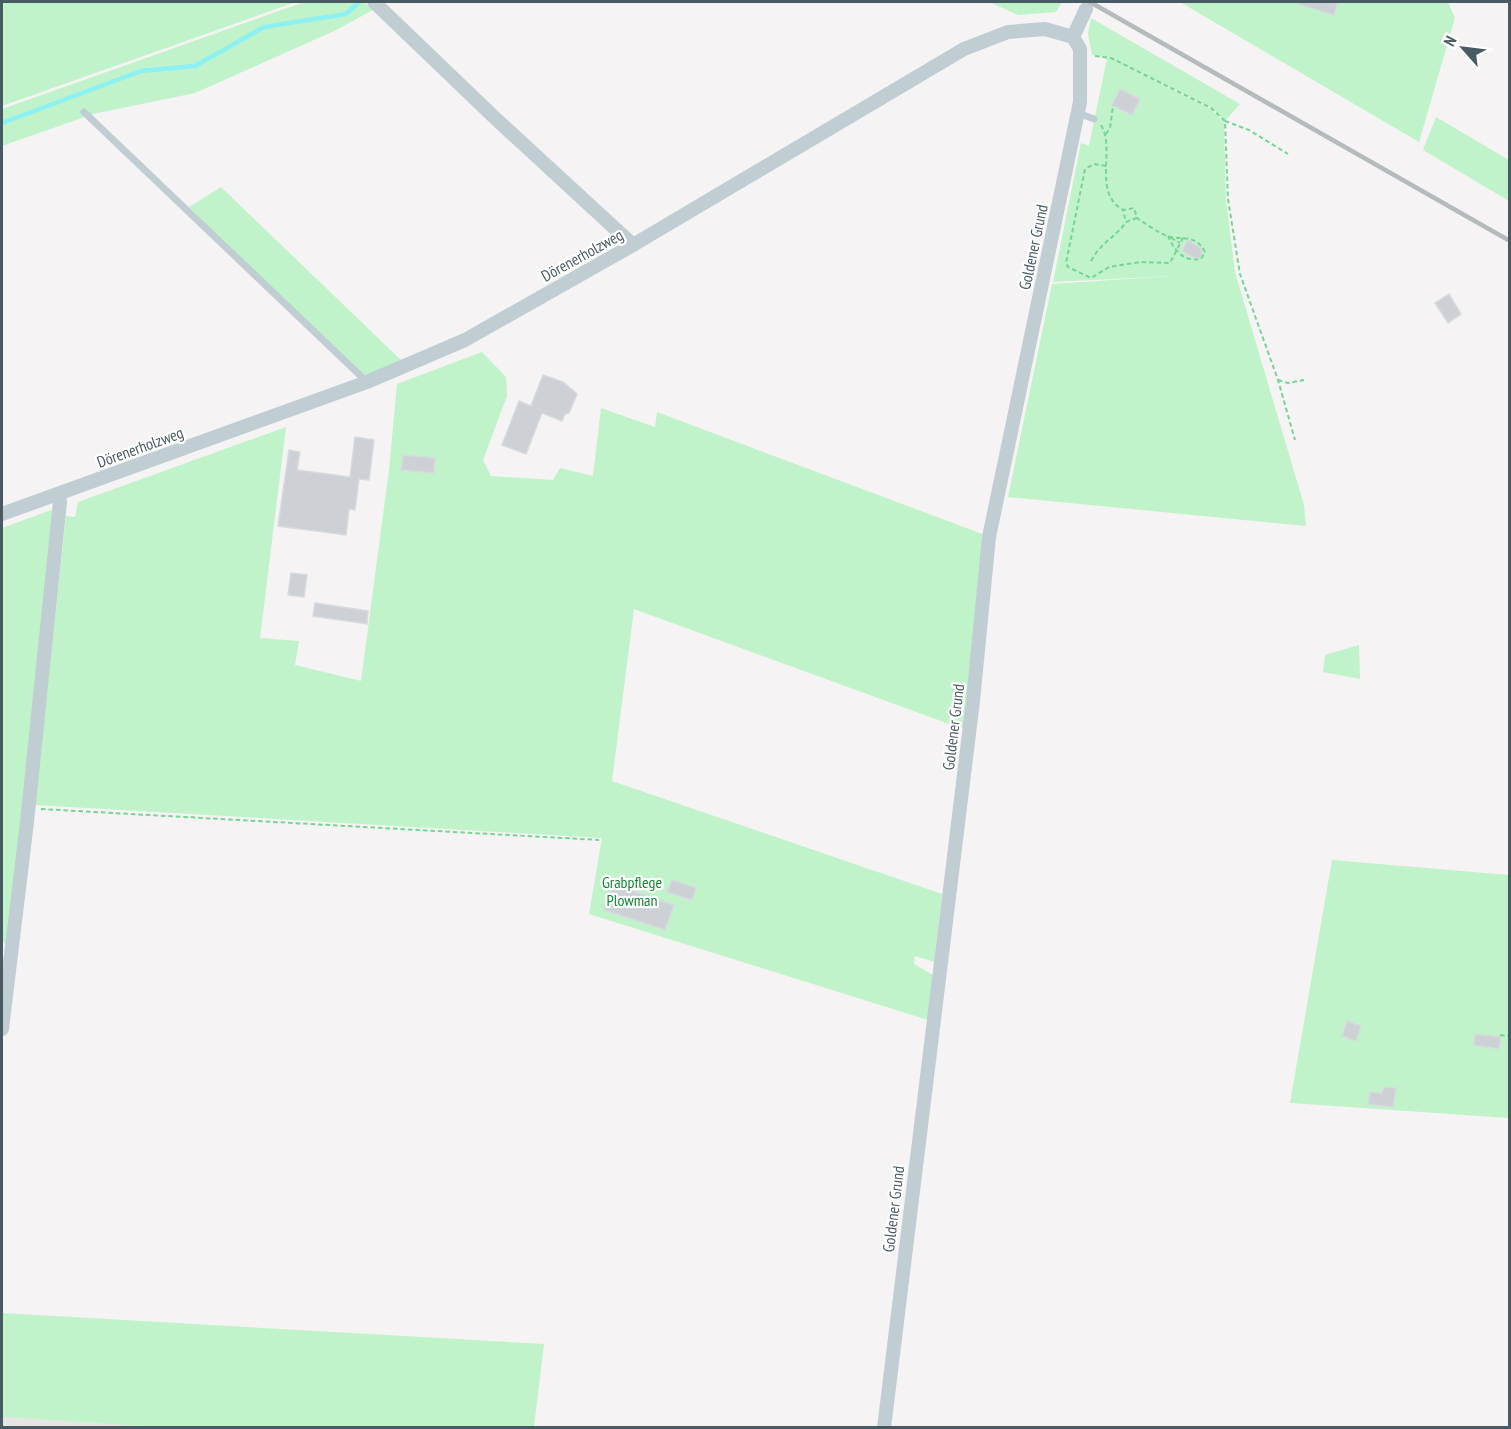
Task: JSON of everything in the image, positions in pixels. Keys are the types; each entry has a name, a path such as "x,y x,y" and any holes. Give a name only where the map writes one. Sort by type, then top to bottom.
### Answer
{"street":[{"path":"374,2 496,119 633,245"},
{"path":"1073,37 1086,9"},
{"name":"Dörenerholzweg","path":"2,514 367,382 465,340 633,245 964,49 1008,32 1045,29 1073,37"},
{"name":"Goldener Grund","path":"884,1428 937,980 973,701 989,537 1080,102 1080,54 1073,37"},
{"path":"2,1029 29,808 60,502 58,494"}],"lane":[{"path":"84,112 367,382"},
{"path":"1078,113 1094,119"}],"path":[{"path":"1080,54 1111,58 1211,108 1225,121 1249,130 1288,154"},
{"path":"1106,134 1110,128 1113,105"},
{"path":"1094,119 1102,125 1106,134 1106,166 1110,198 1123,210 1126,222"},
{"path":"1225,121 1228,199 1240,274 1278,381 1295,440"},
{"path":"1106,166 1094,164 1085,169 1066,263 1068,267 1093,278 1109,267 1140,262 1170,263 1184,236"},
{"path":"1123,210 1134,208 1137,218 1180,243"},
{"path":"1091,261 1098,247 1120,231 1126,222 1137,218"},
{"path":"1168,236 1184,236 1201,245 1204,252 1201,259 1192,261 1176,252 1168,236"},
{"path":"1278,381 1288,383 1304,380"},
{"path":"29,808 599,840"},
{"path":"1500,1035 1509,1036"}],"shaded area":[{"path":"2,1417 170,1427 2,1427"}],"green space":[{"path":"2,2 296,2 2,106"},
{"path":"304,2 364,2 373,10 334,31 195,93 93,114 2,146 2,109"},
{"path":"989,2 1062,2 1056,12 1018,15"},
{"path":"1180,2 1448,2 1455,18 1419,142"},
{"path":"1091,18 1240,104 1225,121 1212,108 1114,60 1211,109 1224,122 1226,200 1235,272 1304,505 1306,526 1008,497 1052,284 1172,276 1053,282 1081,143 1089,146 1107,58 1111,58 1092,55 1088,34"},
{"path":"1436,117 1509,160 1509,201 1423,150"},
{"path":"221,187 403,362 364,379 189,207"},
{"name":"Grabpflege Plowman","path":"482,352 506,377 507,396 483,460 491,476 553,480 560,468 593,476 601,408 655,427 657,412 985,535 963,729 634,609 612,781 942,894 934,962 915,956 914,964 933,975 928,1020 589,914 602,838 35,805 66,516 75,517 78,502 286,427 260,638 299,641 295,665 361,681 389,470 397,384"},
{"path":"57,508 6,945 2,941 2,528"},
{"path":"1359,645 1360,679 1323,672 1325,655"},
{"path":"1332,860 1509,875 1509,1118 1290,1103"},
{"path":"2,1313 544,1344 534,1427 173,1428 2,1417"}],"building":[{"path":"1299,2 1338,2 1334,15 1298,4"},
{"path":"1120,89 1140,99 1132,115 1112,105"},
{"path":"1188,240 1201,248 1200,258 1194,258 1182,251"},
{"path":"1449,294 1461,314 1448,323 1435,303"},
{"path":"543,375 563,382 577,394 569,413 565,414 562,421 542,413 526,454 502,445 519,401 531,406"},
{"path":"355,437 374,440 369,480 359,479 355,510 349,509 346,535 278,526 289,450 300,452 297,470 350,477"},
{"path":"403,455 435,458 434,473 401,470"},
{"path":"291,573 307,575 304,597 288,595"},
{"path":"315,603 368,611 367,624 313,616"},
{"path":"672,880 696,888 692,900 667,892"},
{"path":"613,884 674,905 665,930 604,910"},
{"path":"1347,1021 1361,1026 1356,1041 1342,1036"},
{"path":"1475,1034 1501,1037 1499,1049 1474,1045"},
{"path":"1384,1087 1396,1088 1393,1107 1368,1104 1370,1092 1382,1093"}],"waterway":[{"path":"2,123 141,71 195,66 264,27 346,14 359,2"}],"railway":[{"path":"1090,2 1510,241"}]}
